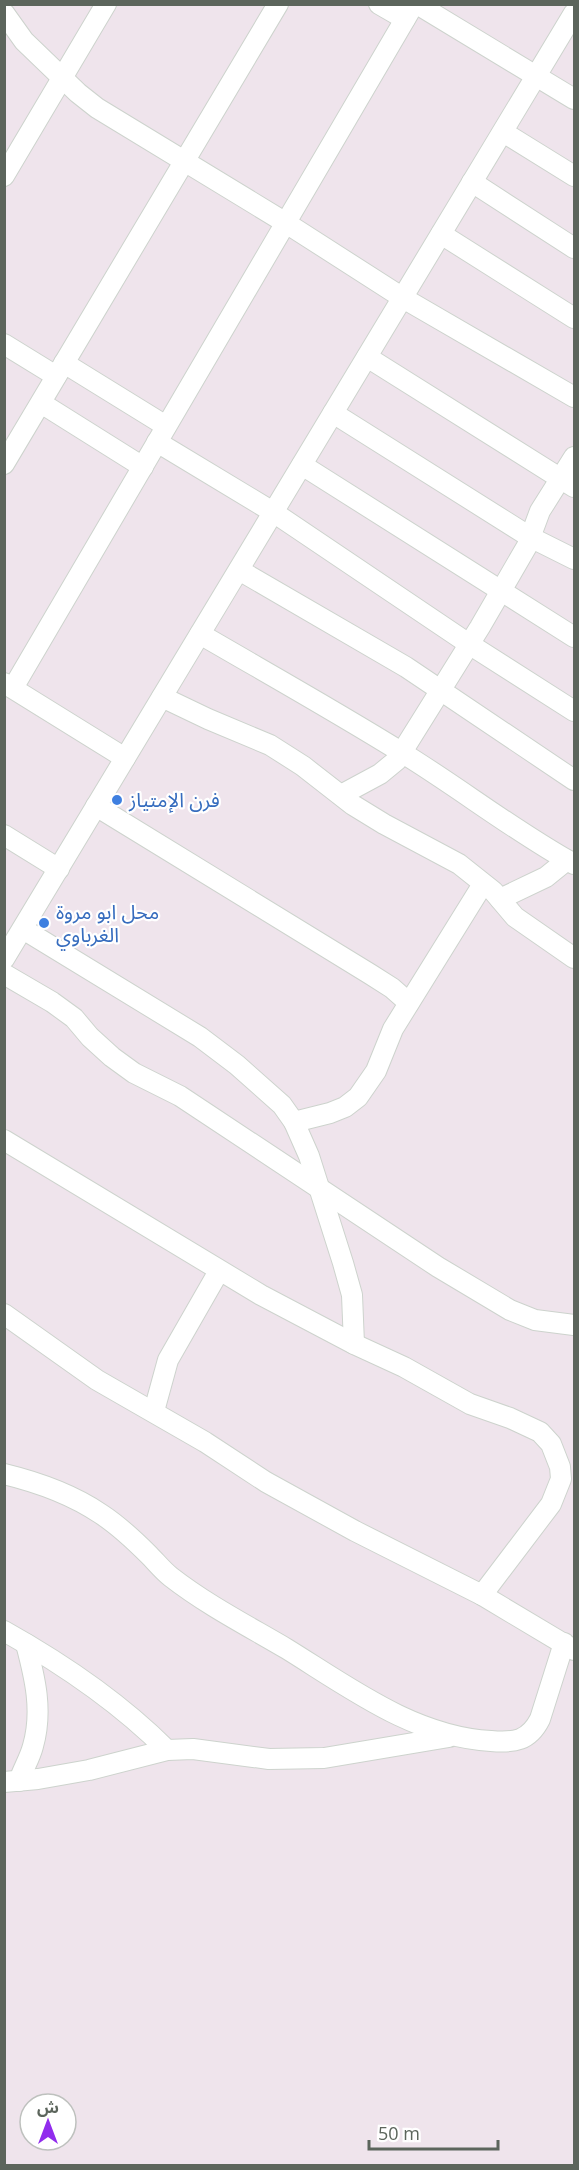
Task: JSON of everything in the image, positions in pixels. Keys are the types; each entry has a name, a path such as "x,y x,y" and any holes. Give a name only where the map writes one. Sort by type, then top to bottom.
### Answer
{"street":[{"path":"4,176 105,4"},
{"path":"4,464 278,4"},
{"path":"379,4 412,9 537,75 574,99"},
{"path":"125,758 9,685 143,466 412,9"},
{"path":"4,13 24,41 97,108 286,223 403,298 574,397"},
{"path":"4,959 472,182 537,75 572,23"},
{"path":"503,132 574,176"},
{"path":"472,182 574,248"},
{"path":"441,234 574,318"},
{"path":"4,344 60,370 162,434 469,644 574,711"},
{"path":"367,357 568,482"},
{"path":"41,403 143,466"},
{"path":"333,413 530,537 574,559"},
{"path":"341,795 380,774 397,760 500,591 530,537 540,511 568,482 574,457"},
{"path":"302,465 574,637"},
{"path":"239,570 406,667 574,780"},
{"path":"200,634 402,752 571,862 546,878 500,899"},
{"path":"162,697 208,720 270,745 384,825 459,864 500,899 515,917 574,958"},
{"path":"96,806 370,974 392,988 409,1003"},
{"path":"4,835 59,868"},
{"path":"294,1122 330,1113 345,1107 358,1097 376,1071 393,1029 483,884"},
{"path":"23,929 200,1037 282,1105 294,1122 309,1156 317,1187 327,1212 352,1295 354,1344"},
{"path":"4,974 52,1002 74,1018 112,1057 134,1072 180,1096 438,1267 510,1310 535,1320 574,1325"},
{"path":"4,1140 219,1271 470,1404 540,1432 551,1444 561,1467 558,1491 551,1504 482,1595"},
{"path":"154,1411 168,1360 219,1271"},
{"path":"4,1314 97,1380 154,1411 304,1504 482,1595 569,1646 540,1719 535,1729 527,1737 498,1742 452,1737 420,1726 375,1703 200,1596 170,1576 123,1530 94,1509 56,1491 4,1474"},
{"path":"4,1631 77,1676 125,1710 166,1750"},
{"path":"12,1782 33,1748 38,1719 38,1689 26,1644"},
{"path":"12,1782 89,1770 166,1750 205,1750 269,1759 324,1758 452,1737"}],"place":[{"name":"فرن الإمتياز","path":"117,800"},
{"name":"محل ابو مروة الغرباوي","path":"44,923"}]}
